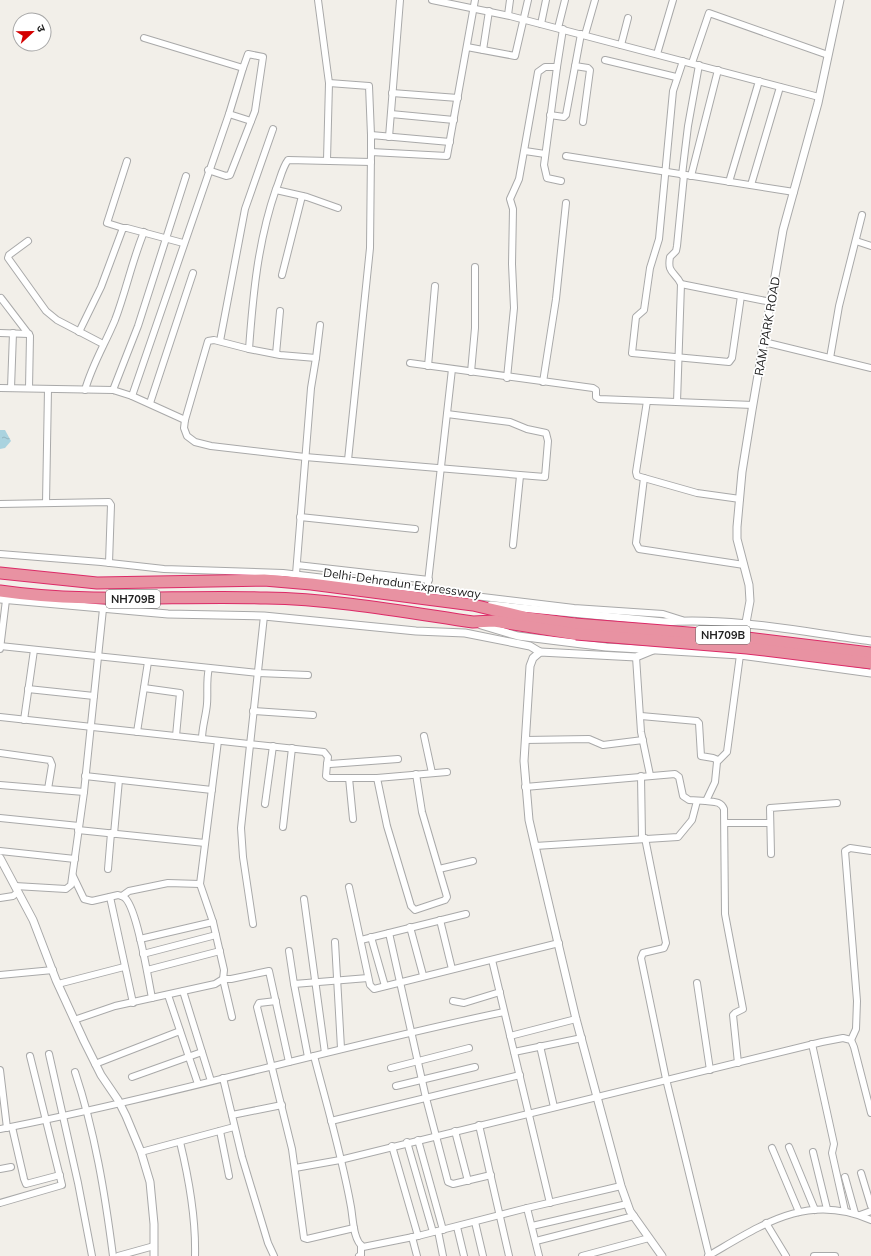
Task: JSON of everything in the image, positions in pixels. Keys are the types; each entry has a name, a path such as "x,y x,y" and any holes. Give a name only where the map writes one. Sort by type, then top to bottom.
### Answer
{"highway":[{"name":"Delhi-Dehradun Expressway","path":"0,574 97,583 264,580 311,584 474,605 575,629 735,636 871,652"},
{"name":"Delhi-Dehradun Expressway","path":"2,596 102,599 266,598 331,602 473,622 494,622 575,629 747,648 871,664"}],"street":[{"path":"318,0 329,83 327,160"},
{"path":"389,137 400,0"},
{"path":"432,0 458,3 490,12 508,15 819,97"},
{"path":"371,152 445,158 448,154 475,0"},
{"path":"508,15 510,0"},
{"path":"467,47 515,56 528,0"},
{"path":"541,24 546,0"},
{"path":"561,181 547,178 545,176 545,154 557,67 560,29 565,0"},
{"path":"550,115 564,117 566,115 575,66 583,35 595,0"},
{"path":"657,54 673,0"},
{"name":"RAM PARK ROAD","path":"740,655 750,600 749,585 737,539 740,499 752,405 783,230 819,97 840,0"},
{"path":"483,50 490,12"},
{"path":"692,64 709,13 828,55"},
{"path":"621,45 628,18"},
{"path":"144,38 243,68"},
{"path":"132,396 208,170 229,114 248,54 263,57 257,100 251,121 230,175 226,176 208,170"},
{"path":"605,60 676,77"},
{"path":"682,61 673,91 664,172 659,239 650,268 644,310 636,317 632,351 635,355 725,362 730,361 741,296"},
{"path":"677,402 681,284 679,279 671,272 669,263 670,256 676,251 678,246 686,175 688,126 699,65"},
{"path":"575,66 588,68 590,70 583,122"},
{"path":"507,378 514,308 512,264 513,209 510,199 519,179 538,72 545,67 557,67"},
{"path":"686,175 718,70"},
{"path":"729,182 759,81"},
{"path":"329,83 369,86 371,135 370,248 348,460"},
{"path":"751,185 780,87"},
{"path":"392,93 458,98"},
{"path":"229,114 251,121"},
{"path":"391,114 454,120"},
{"path":"220,341 245,209 273,129"},
{"path":"371,135 450,142"},
{"path":"525,151 545,154"},
{"path":"566,156 794,192"},
{"path":"249,349 254,282 259,253 267,215 288,160 371,162"},
{"path":"127,161 107,223 183,243"},
{"path":"113,390 138,326 186,176"},
{"path":"276,190 302,196 338,208"},
{"path":"282,275 302,196"},
{"path":"543,382 556,299 566,203"},
{"path":"830,358 839,306 862,215"},
{"path":"79,332 101,287 123,228"},
{"path":"85,390 94,361 115,319 134,256 144,232"},
{"path":"28,241 9,255 9,260 46,311 57,320 103,344"},
{"path":"856,241 871,246"},
{"path":"471,372 475,328 476,267"},
{"path":"150,404 193,273"},
{"path":"681,284 771,302"},
{"path":"428,366 435,286"},
{"path":"1,298 29,334 28,388"},
{"path":"276,354 280,311"},
{"path":"296,574 311,388 320,325"},
{"path":"0,333 29,334"},
{"path":"11,388 13,333"},
{"path":"316,358 276,354 249,349 220,341 208,341 185,420 184,428 186,436 203,445 306,458 348,460 545,477 548,441 546,433 527,429 510,422 447,414"},
{"path":"764,342 871,368"},
{"path":"410,363 507,378 595,389 596,397 599,399 752,405"},
{"path":"427,591 452,369"},
{"path":"0,388 113,390 132,396 185,420"},
{"path":"46,503 48,389"},
{"path":"647,401 636,472 637,476 697,493 740,499"},
{"path":"513,545 520,476"},
{"path":"644,478 636,543 639,549 744,565"},
{"path":"0,504 110,503 109,563"},
{"path":"300,517 415,529"},
{"path":"0,554 164,569 296,574 574,608 663,614 683,621"},
{"path":"297,564 429,580"},
{"path":"308,675 258,673 0,647 2,596 103,609 168,614 264,616 416,632 465,633 530,646 540,652 636,657 653,650"},
{"path":"474,605 504,606 571,614 664,622 683,621 746,625 871,641"},
{"path":"16,889 66,889 71,884 84,792 103,609"},
{"path":"253,924 241,828 264,616"},
{"path":"473,622 518,636 606,647 740,655 871,673"},
{"path":"24,720 34,650"},
{"path":"540,652 534,658 530,666 525,740 525,787 529,820 576,1019 621,1186 627,1204 634,1216 662,1256"},
{"path":"641,716 697,721 699,723 701,756 718,760 727,752 740,655"},
{"path":"636,657 643,740 650,775"},
{"path":"137,732 148,662"},
{"path":"202,739 204,716 207,706 206,682 208,668"},
{"path":"144,688 180,693 176,736"},
{"path":"28,689 94,696"},
{"path":"253,711 313,715"},
{"path":"0,717 324,752 328,757 326,777 377,778 447,772"},
{"path":"424,736 432,773"},
{"path":"525,740 589,739 603,745 643,740"},
{"path":"218,741 200,884 213,922 220,951 224,970 223,979 232,1017"},
{"path":"265,804 273,746"},
{"path":"283,827 292,748"},
{"path":"0,753 50,760 52,765 48,789"},
{"path":"327,764 398,760"},
{"path":"706,801 715,782 718,760"},
{"path":"377,778 387,826 413,909 444,900 447,897 422,812 416,774"},
{"path":"525,787 650,775 678,775 682,796 689,800 717,802 723,806 725,823 725,914 743,1009 733,1015 738,1063"},
{"path":"85,776 212,790"},
{"path":"641,776 643,838 666,943 664,948 643,953 641,958 666,1079 709,1256 766,1223 799,1212 827,1209 845,1211 871,1220"},
{"path":"349,778 353,819"},
{"path":"108,869 119,780"},
{"path":"0,785 84,792"},
{"path":"535,846 643,838 675,838 680,836 692,820 697,801"},
{"path":"771,854 769,810 771,807 838,803"},
{"path":"0,818 113,834 205,844"},
{"path":"725,823 770,823"},
{"path":"850,1040 856,1029 857,1002 846,851 850,848 871,851"},
{"path":"0,851 75,859"},
{"path":"0,858 33,920 58,984 95,1064 120,1104 141,1152 150,1182 154,1256"},
{"path":"439,869 473,861"},
{"path":"73,876 84,899 92,901 122,896 129,890 174,882 200,884"},
{"path":"349,887 368,978 372,988 377,989 401,981 559,943"},
{"path":"0,898 13,896 16,889"},
{"path":"122,896 130,906 140,939 152,998"},
{"path":"110,897 133,1003"},
{"path":"304,899 325,1053"},
{"path":"361,940 466,914"},
{"path":"440,920 452,969"},
{"path":"140,939 213,922"},
{"path":"410,927 423,976"},
{"path":"389,932 435,1136 449,1184 491,1175"},
{"path":"143,954 216,935"},
{"path":"371,937 385,986"},
{"path":"335,942 341,1048"},
{"path":"147,970 220,951"},
{"path":"289,951 308,1057"},
{"path":"492,960 550,1203"},
{"path":"58,984 124,967"},
{"path":"0,975 52,970"},
{"path":"74,1020 103,1010 215,984 223,979 232,979 268,971 270,973 289,1062"},
{"path":"294,984 368,978"},
{"path":"697,983 710,1070"},
{"path":"183,991 211,1081"},
{"path":"453,1001 464,1003 500,992"},
{"path":"168,995 198,1084"},
{"path":"276,1001 259,1003 257,1005 271,1066 282,1105 295,1168 304,1238 306,1239 354,1228"},
{"path":"0,1129 46,1121 120,1104 341,1048 504,1012"},
{"path":"510,1036 576,1019"},
{"path":"95,1064 180,1031"},
{"path":"514,1052 582,1038"},
{"path":"295,1168 340,1160 407,1142 666,1079 843,1038 850,1040 856,1052 868,1091 871,1113"},
{"path":"812,1044 834,1144 832,1153 845,1211"},
{"path":"540,1046 554,1107"},
{"path":"391,1068 469,1048"},
{"path":"132,1077 202,1052"},
{"path":"49,1054 64,1116 92,1256"},
{"path":"0,1202 60,1187 62,1185 30,1056"},
{"path":"314,1056 346,1179 354,1228 361,1245 361,1255 359,1256"},
{"path":"396,1086 476,1067"},
{"path":"0,1070 9,1128 26,1184 60,1175"},
{"path":"75,1072 88,1111 110,1224 113,1256"},
{"path":"331,1121 520,1075"},
{"path":"223,1078 252,1195 268,1243 274,1256"},
{"path":"232,1115 282,1105"},
{"path":"479,1125 510,1256"},
{"path":"141,1152 234,1127"},
{"path":"220,1131 229,1176"},
{"path":"455,1131 468,1180"},
{"path":"418,1140 444,1256"},
{"path":"180,1142 196,1236 195,1256"},
{"path":"407,1142 438,1231"},
{"path":"392,1146 415,1237 417,1256"},
{"path":"789,1147 815,1210"},
{"path":"772,1148 799,1212"},
{"path":"813,1152 827,1209"},
{"path":"0,1169 11,1167"},
{"path":"861,1173 871,1206"},
{"path":"845,1177 857,1214"},
{"path":"361,1245 366,1247 415,1237 527,1208 621,1186"},
{"path":"532,1226 627,1204"},
{"path":"527,1208 539,1256"},
{"path":"857,1214 871,1211"},
{"path":"536,1241 634,1216"},
{"path":"474,1222 484,1256"},
{"path":"766,1223 786,1256"},
{"path":"457,1226 464,1256"},
{"path":"582,1256 650,1238"},
{"path":"118,1256 154,1246"},
{"path":"814,1256 836,1256"}],"water":[{"path":"0,430 5,430 11,441 5,448 0,449"}]}
